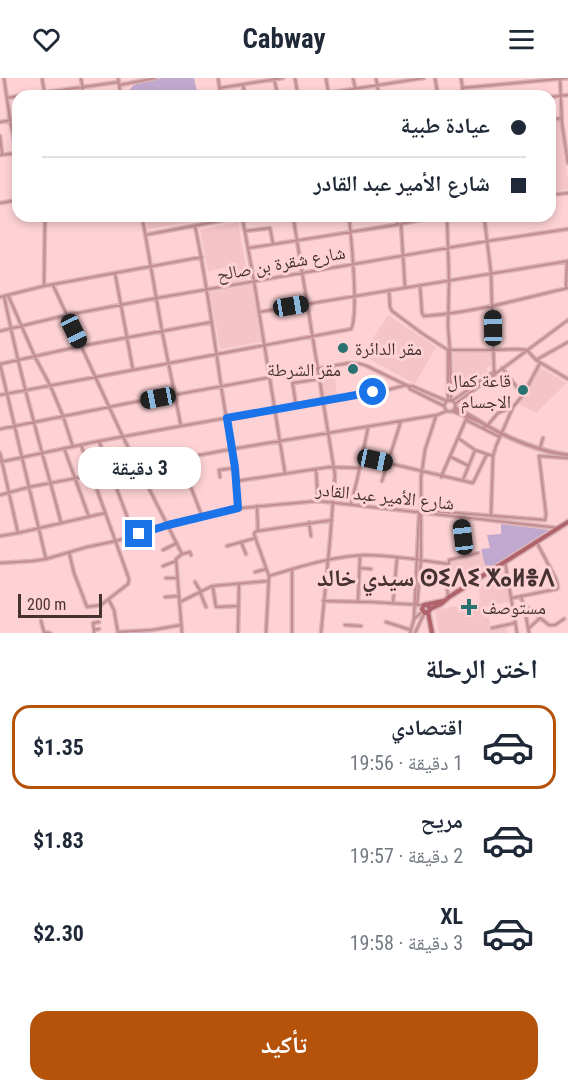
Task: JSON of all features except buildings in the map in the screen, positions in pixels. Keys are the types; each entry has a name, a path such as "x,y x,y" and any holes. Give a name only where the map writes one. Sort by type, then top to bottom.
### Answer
{"main road":[{"path":"432,633 426,610 444,601 568,522"}],"street":[{"path":"4,78 12,129"},
{"path":"81,78 83,90"},
{"path":"118,78 120,90"},
{"path":"67,90 156,78"},
{"path":"218,78 220,88 283,78"},
{"path":"353,78 355,89"},
{"path":"376,78 378,90"},
{"path":"350,90 424,78"},
{"path":"461,78 462,88 568,78"},
{"path":"504,78 506,83"},
{"path":"560,78 562,119 568,163"},
{"path":"243,85 244,90"},
{"path":"556,96 568,95"},
{"path":"7,98 12,97"},
{"path":"0,122 10,120"},
{"path":"556,120 568,121"},
{"path":"0,136 1,154"},
{"path":"44,286 45,222"},
{"path":"143,222 181,426"},
{"path":"145,234 214,222"},
{"path":"244,222 285,473"},
{"path":"294,222 335,475 321,633"},
{"path":"0,395 351,329 354,297 349,222"},
{"path":"249,248 406,222"},
{"path":"447,222 452,404 466,419 482,428 568,456"},
{"path":"485,222 491,273 496,372"},
{"path":"399,224 405,288"},
{"path":"195,226 202,257 237,481 238,508"},
{"path":"245,231 270,228 273,244"},
{"name":"شارع شقرة بن صالح","path":"0,331 67,315 157,298 568,229"},
{"path":"61,523 2,297 44,286 202,257"},
{"path":"259,312 354,297 389,290 567,261 567,289 448,314 423,315 420,285"},
{"path":"115,273 133,370"},
{"path":"53,285 123,437 182,554"},
{"path":"389,290 392,310 423,334 449,350 526,350 538,362 567,377"},
{"path":"9,295 35,357 50,385 73,447"},
{"path":"0,495 29,487 232,449 437,415 447,411 461,394 502,368 568,320"},
{"path":"46,559 0,364 81,346 212,322"},
{"path":"491,515 493,456 500,435 513,406 523,395 538,362 568,342"},
{"path":"449,350 452,404"},
{"path":"0,429 175,394 347,364 361,364 381,372 444,406 447,411"},
{"path":"502,368 523,395"},
{"path":"444,406 452,404 496,372"},
{"path":"291,373 296,405"},
{"path":"292,383 319,379"},
{"path":"1,462 99,441 407,386 412,386 452,404 500,435"},
{"path":"450,390 454,396 461,394"},
{"path":"482,428 487,426 497,414 513,406"},
{"path":"386,622 411,631 419,559 418,515 422,471 426,444 437,415"},
{"path":"466,419 483,423"},
{"path":"441,477 466,419"},
{"path":"382,481 401,421"},
{"path":"351,504 368,427"},
{"path":"458,438 475,450 493,456"},
{"path":"540,448 543,438"},
{"path":"99,441 134,535"},
{"path":"69,552 87,608 101,605 128,584 116,541 81,445"},
{"path":"63,448 89,518"},
{"path":"462,481 475,450"},
{"path":"0,453 18,533"},
{"path":"362,457 473,483 487,454"},
{"name":"شارع الأمير عبد القادر","path":"420,511 545,520 539,456 568,456"},
{"path":"451,457 468,465"},
{"path":"186,459 190,485 203,516"},
{"path":"237,481 333,467 360,468"},
{"path":"220,477 219,470 235,468"},
{"path":"315,469 318,501"},
{"name":"شارع الأمير عبد القادر","path":"0,563 46,559 238,508 318,501 558,528"},
{"path":"257,506 256,538 269,576 266,633"},
{"path":"0,536 105,513"},
{"path":"460,513 463,537"},
{"path":"258,531 332,520"},
{"path":"309,522 311,536"},
{"path":"139,534 142,541"},
{"path":"227,546 256,538"},
{"path":"241,542 246,554"},
{"path":"163,550 177,543"},
{"path":"512,598 558,587 537,543"},
{"path":"182,633 176,558 190,552 191,555"},
{"path":"449,597 449,560 478,553"},
{"path":"269,576 328,560 360,556 419,559 448,564"},
{"path":"358,602 360,556"},
{"path":"393,603 397,557"},
{"path":"163,566 176,561"},
{"path":"505,562 517,633"},
{"path":"360,568 371,569"},
{"path":"255,572 267,569"},
{"path":"292,569 292,633"},
{"path":"166,578 177,578"},
{"path":"180,601 212,586 268,581"},
{"path":"195,582 206,607"},
{"path":"448,583 460,590"},
{"path":"238,584 238,633"},
{"path":"212,586 216,607 238,606"},
{"path":"165,597 179,596"},
{"path":"521,596 529,631"},
{"path":"109,600 114,610 118,632 181,625"},
{"path":"323,601 393,603 426,610"},
{"path":"523,604 549,625 552,626 564,619"},
{"path":"414,619 426,610"},
{"path":"415,633 426,610"},
{"path":"529,631 540,618"},
{"path":"41,621 44,632 50,633"},
{"path":"99,622 93,623 94,631 99,629"},
{"path":"492,628 515,623"},
{"path":"345,625 361,626"},
{"path":"352,626 353,633"}],"shaded area":[{"path":"162,78 194,78 197,90 129,90 135,84"},
{"path":"559,120 568,189 556,191 556,121"},
{"path":"147,222 189,222 148,229"},
{"path":"238,222 248,279 231,282 228,267 208,271 200,230"},
{"path":"252,284 261,342 220,349 210,292"},
{"path":"388,315 436,347 415,384 362,355"},
{"path":"491,352 491,365 486,368 488,371 462,389 453,384 453,353"},
{"path":"539,367 567,383 536,413 519,404"},
{"path":"334,369 336,374 341,374 342,378 335,380 337,394 324,397 322,371"},
{"path":"501,524 549,530 486,570 481,549 490,548 487,535 501,534"},
{"path":"482,554 486,570 451,579 451,560"},
{"path":"505,570 510,602 487,606 491,630 507,627 508,633 439,633 435,610 457,606 458,612 473,610 472,604 481,602 478,587"}],"place":[{"name":"مقر الدائرة","path":"343,348"},
{"name":"مقر الشرطة","path":"353,369"},
{"name":"قاعة كمال الاجسام","path":"523,390"},
{"name":"مستوصف","path":"469,607"}],"district":[{"name":"سيدي خالد ⵙⵉⴷⵉ ⵅⴰⵍⴻⴷ","path":"436,578"}],"route":[{"path":"139,534 238,508 237,481 227,418 373,392"}]}
